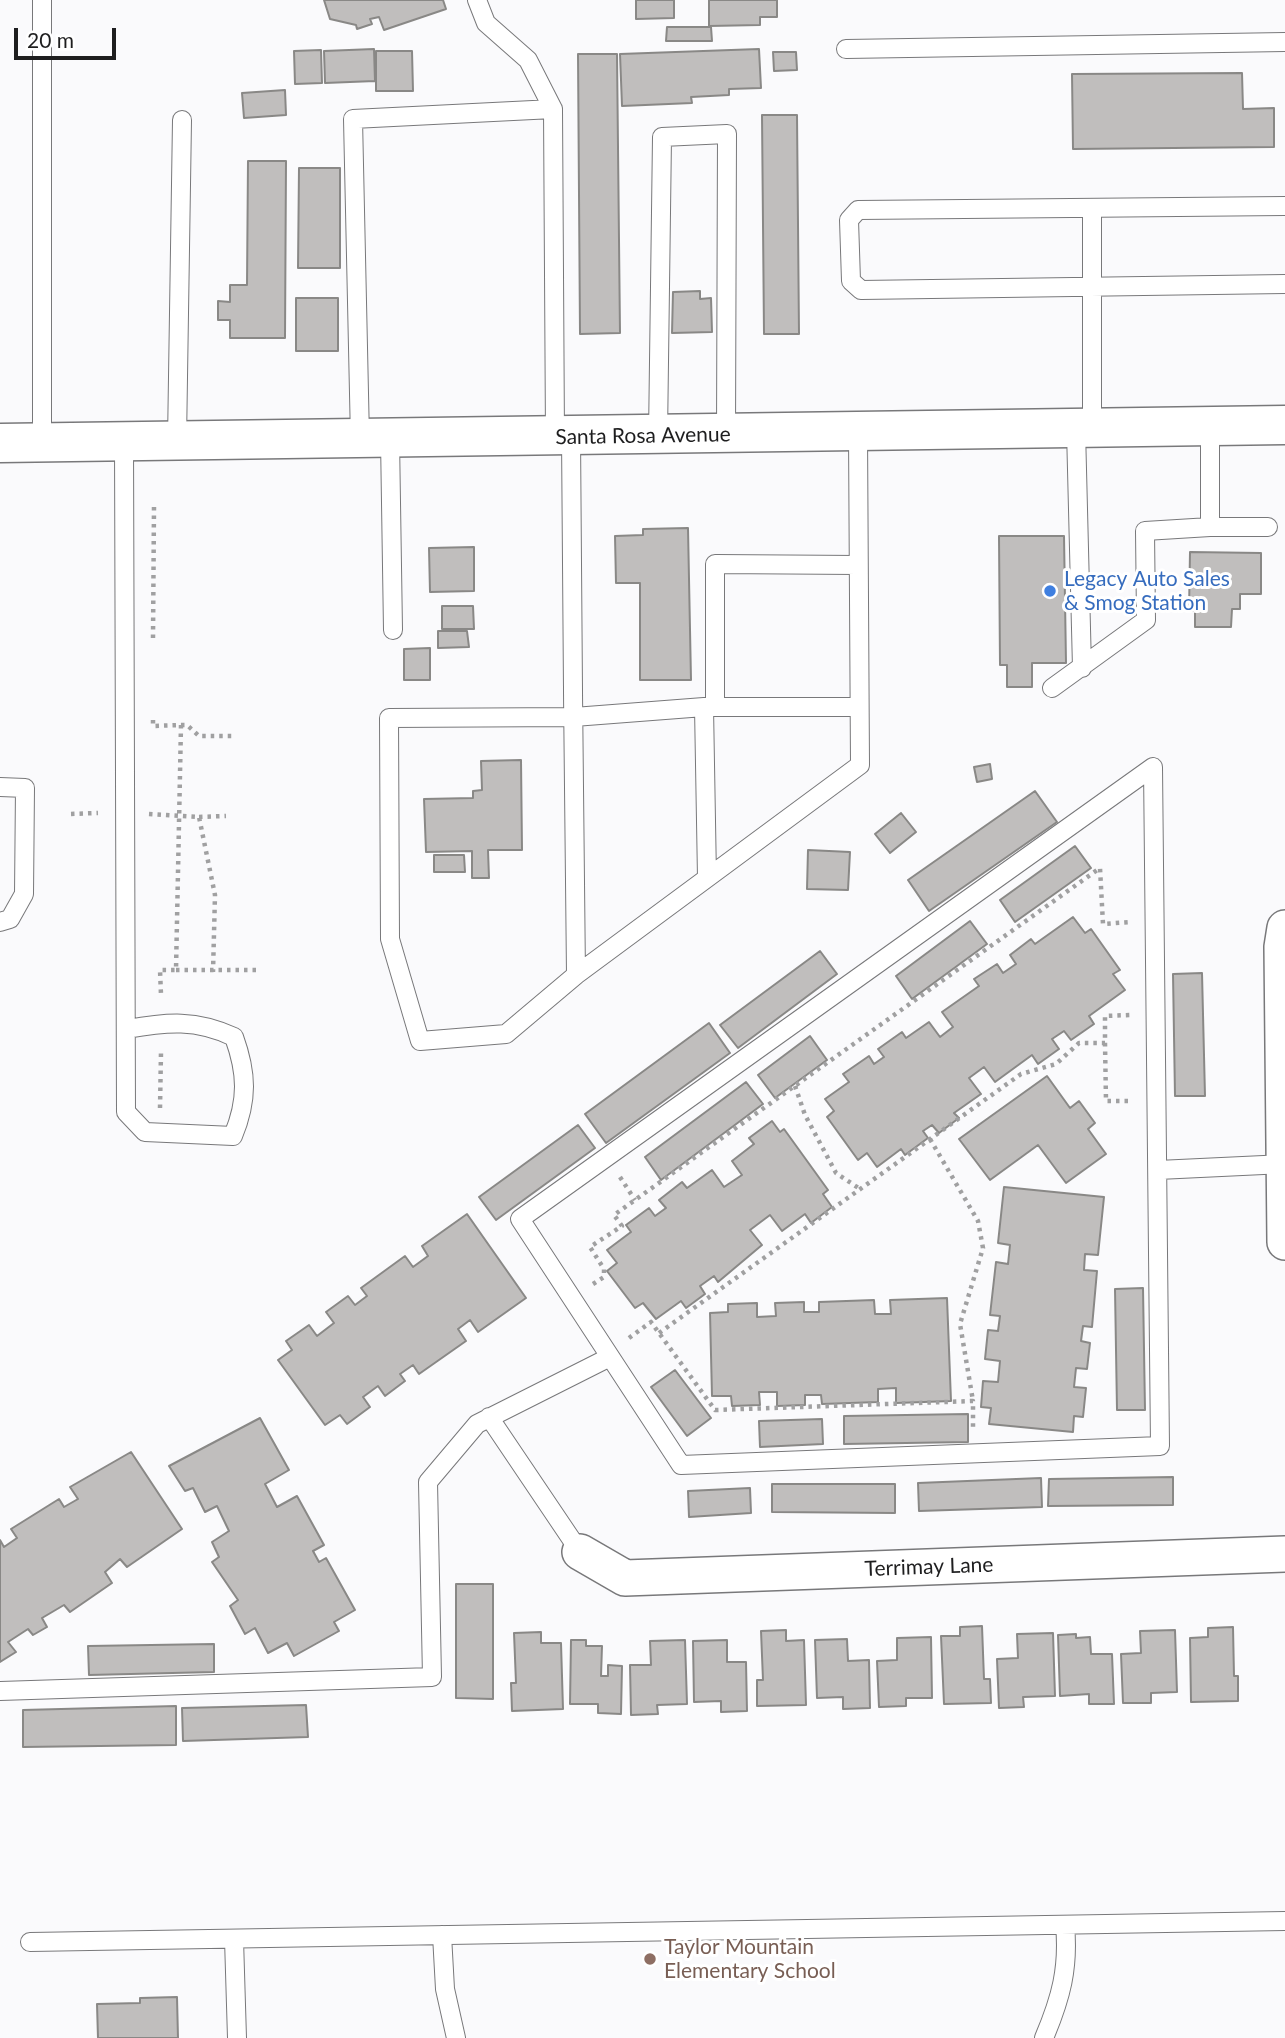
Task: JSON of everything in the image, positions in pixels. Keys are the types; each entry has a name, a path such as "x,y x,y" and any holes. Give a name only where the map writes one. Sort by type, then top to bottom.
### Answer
{"main road":[{"name":"Santa Rosa Avenue","path":"0,443 658,436 1285,425"}],"street":[{"path":"1285,928 1282,947 1285,1242"},
{"name":"Terrimay Lane","path":"580,1552 625,1578 1285,1554"}],"lane":[{"path":"42,0 42,443"},
{"path":"477,0 486,23 528,60 553,109 574,717 576,975"},
{"path":"846,48 1285,42"},
{"path":"393,630 375,439 353,119 553,109"},
{"path":"177,441 182,120"},
{"path":"658,436 662,138 727,134 726,435"},
{"path":"1285,206 858,210 849,220 850,281 861,290 1285,284"},
{"path":"1082,668 1084,430 1093,286 1092,208"},
{"path":"1210,427 1210,527"},
{"path":"858,433 860,765 576,975 506,1034 420,1041 390,939 389,718 574,717 710,707 859,706"},
{"path":"124,442 126,1112 145,1132 233,1136 244,1109 243,1062 234,1037 209,1026 161,1023 127,1029"},
{"path":"1052,688 1146,620 1145,531 1268,527"},
{"path":"707,878 715,564 858,565"},
{"path":"1153,767 1158,1170 1160,1447 681,1465 520,1219 1153,767"},
{"path":"0,788 25,788 24,894 10,919 0,922"},
{"path":"1158,1170 1284,1164"},
{"path":"0,1691 432,1677 428,1482 477,1424 610,1357"},
{"path":"489,1417 580,1552"},
{"path":"30,1942 1285,1921"},
{"path":"1044,2038 1057,2008 1068,1961 1065,1925"},
{"path":"442,1935 444,1989 456,2038"},
{"path":"234,1939 237,2038"}],"path":[{"path":"153,643 154,506"},
{"path":"153,712 153,726 187,725 199,736 232,736"},
{"path":"176,970 181,725"},
{"path":"71,814 98,813"},
{"path":"149,814 226,817"},
{"path":"199,817 215,895 213,972"},
{"path":"589,1288 604,1277 604,1269 590,1247 622,1226 614,1215 1100,869 1102,924 1131,922 1131,936"},
{"path":"161,995 160,970 259,970"},
{"path":"1133,1002 1133,1015 1105,1016 1106,1101 1137,1101"},
{"path":"659,1333 1021,1074 1056,1064 1079,1043 1105,1042"},
{"path":"160,1111 161,1052"},
{"path":"795,1086 805,1115 836,1173 860,1189"},
{"path":"930,1139 978,1221 982,1248 960,1324 974,1401 973,1454"},
{"path":"618,1173 635,1200"},
{"path":"620,1329 628,1339 651,1322 715,1410 974,1401"}],"building":[{"path":"324,0 443,0 446,9 384,30 379,17 370,19 372,24 357,29 356,25 330,19"},
{"path":"636,0 674,0 674,18 636,19"},
{"path":"709,0 777,0 777,17 760,17 760,25 709,26"},
{"path":"667,27 711,27 712,41 666,41"},
{"path":"374,49 375,81 325,83 324,51"},
{"path":"759,49 761,88 729,89 729,95 691,97 692,103 622,106 620,54"},
{"path":"321,50 322,83 295,84 294,51"},
{"path":"376,51 412,51 413,91 376,91"},
{"path":"773,52 796,52 797,70 774,71"},
{"path":"578,54 617,54 620,333 580,334"},
{"path":"1242,73 1243,109 1274,108 1274,147 1073,149 1072,74"},
{"path":"285,90 286,115 244,118 242,93"},
{"path":"762,115 797,115 799,334 764,334"},
{"path":"248,161 286,161 285,338 230,338 230,320 218,320 218,301 230,302 230,285 247,285"},
{"path":"299,168 340,168 340,268 298,268"},
{"path":"700,291 700,299 711,298 712,332 672,333 673,292"},
{"path":"296,298 338,298 338,351 296,351"},
{"path":"688,528 691,680 640,680 640,583 616,583 615,536 643,535 643,529"},
{"path":"999,536 1064,536 1066,663 1032,663 1032,687 1007,687 1007,665 1000,665"},
{"path":"474,547 474,591 430,592 429,548"},
{"path":"1190,552 1261,553 1261,594 1240,594 1240,609 1232,609 1231,627 1195,627 1195,611 1189,611"},
{"path":"442,606 473,606 474,629 442,629"},
{"path":"438,631 467,631 469,647 438,648"},
{"path":"430,648 430,680 404,680 404,649"},
{"path":"521,760 522,850 488,850 489,878 472,878 472,851 426,852 424,799 473,798 473,791 482,790 481,761"},
{"path":"990,764 992,779 977,782 974,767"},
{"path":"1035,791 1057,822 929,911 908,880"},
{"path":"901,813 916,832 890,853 875,834"},
{"path":"1075,846 1091,868 1015,922 1000,900"},
{"path":"808,850 850,852 848,890 807,889"},
{"path":"434,855 464,855 465,872 434,872"},
{"path":"1073,917 1085,933 1091,929 1120,970 1113,974 1125,990 1089,1016 1094,1024 1071,1040 1064,1031 1052,1039 1059,1049 1038,1064 1032,1055 995,1082 984,1067 969,1078 981,1094 954,1113 959,1118 939,1133 932,1125 923,1131 928,1138 905,1155 901,1149 877,1167 867,1153 858,1160 827,1117 834,1111 825,1099 849,1082 843,1074 869,1056 874,1064 884,1057 878,1049 902,1032 906,1038 929,1022 940,1037 953,1027 942,1012 979,986 974,979 997,964 1003,973 1016,964 1010,955 1031,939 1035,944"},
{"path":"970,921 987,944 912,999 896,976"},
{"path":"820,951 837,974 738,1048 720,1025"},
{"path":"1202,973 1205,1096 1175,1096 1173,974"},
{"path":"709,1023 730,1053 606,1143 585,1114"},
{"path":"810,1036 827,1060 775,1098 758,1075"},
{"path":"1047,1076 1070,1108 1079,1101 1095,1123 1088,1129 1106,1154 1066,1183 1038,1145 990,1180 959,1139"},
{"path":"746,1082 763,1104 661,1180 645,1157"},
{"path":"772,1121 780,1132 784,1129 828,1190 823,1194 832,1207 811,1223 805,1214 782,1231 770,1215 750,1230 762,1245 718,1282 714,1276 700,1286 705,1294 686,1308 681,1301 656,1319 643,1303 635,1308 607,1271 617,1263 607,1250 631,1232 626,1225 649,1208 655,1216 666,1208 659,1200 682,1182 687,1188 712,1170 724,1187 742,1175 732,1161 754,1144 749,1138"},
{"path":"578,1125 595,1148 496,1220 479,1197"},
{"path":"1004,1187 1104,1197 1098,1255 1085,1254 1084,1270 1097,1271 1092,1327 1083,1326 1081,1341 1090,1343 1087,1369 1076,1368 1074,1387 1086,1388 1083,1417 1074,1416 1073,1432 989,1424 991,1408 981,1407 983,1381 998,1382 1000,1361 985,1359 988,1330 998,1331 1000,1316 990,1315 996,1262 1008,1264 1010,1245 998,1243"},
{"path":"467,1214 526,1298 478,1332 470,1320 458,1329 466,1341 419,1374 413,1365 400,1374 405,1381 385,1396 378,1386 363,1397 370,1407 347,1424 340,1415 325,1425 278,1360 292,1350 286,1341 309,1325 317,1336 334,1323 326,1312 348,1296 355,1305 367,1296 361,1288 405,1256 413,1267 428,1256 422,1246"},
{"path":"1143,1288 1145,1410 1117,1410 1115,1289"},
{"path":"947,1298 951,1401 896,1403 896,1388 878,1389 878,1402 822,1404 821,1395 805,1395 805,1405 777,1406 777,1392 759,1392 760,1405 732,1406 731,1396 712,1396 710,1313 728,1312 728,1304 757,1303 757,1317 776,1316 775,1303 804,1302 804,1312 819,1312 819,1302 874,1300 875,1314 891,1314 890,1300"},
{"path":"675,1370 711,1418 687,1436 651,1387"},
{"path":"968,1414 968,1442 844,1444 844,1416"},
{"path":"260,1418 289,1470 265,1484 277,1507 297,1496 324,1545 313,1551 319,1562 326,1558 355,1610 334,1622 339,1631 294,1656 287,1643 268,1653 255,1628 245,1634 230,1606 238,1600 212,1562 219,1557 212,1542 229,1531 217,1506 205,1512 193,1488 185,1491 169,1466"},
{"path":"822,1419 823,1444 760,1447 759,1421"},
{"path":"131,1452 182,1529 127,1567 120,1559 105,1572 112,1583 70,1612 64,1605 42,1618 47,1627 33,1635 28,1629 8,1642 16,1652 0,1662 0,1540 4,1547 17,1538 11,1529 59,1499 64,1507 78,1499 70,1487"},
{"path":"1173,1477 1173,1505 1048,1506 1049,1479"},
{"path":"1041,1478 1042,1507 919,1511 918,1483"},
{"path":"772,1484 895,1484 895,1513 772,1512"},
{"path":"750,1488 751,1513 689,1517 688,1491"},
{"path":"456,1584 493,1584 493,1699 456,1698"},
{"path":"982,1626 984,1679 990,1679 991,1703 944,1704 941,1636 960,1636 960,1627"},
{"path":"1233,1627 1234,1676 1238,1676 1238,1701 1191,1702 1190,1638 1208,1637 1208,1628"},
{"path":"786,1630 786,1641 804,1640 806,1705 757,1706 757,1680 763,1680 761,1631"},
{"path":"1175,1630 1177,1692 1151,1693 1151,1703 1123,1703 1121,1654 1141,1653 1140,1631"},
{"path":"541,1632 541,1643 561,1643 563,1709 512,1711 511,1683 516,1683 514,1633"},
{"path":"1053,1633 1055,1696 1023,1697 1024,1707 999,1708 997,1659 1018,1658 1017,1634"},
{"path":"1076,1634 1076,1638 1090,1637 1091,1654 1112,1654 1114,1704 1089,1704 1089,1694 1060,1696 1058,1635"},
{"path":"931,1637 932,1698 906,1698 906,1706 879,1707 877,1661 897,1660 897,1638"},
{"path":"847,1639 848,1661 869,1660 870,1708 843,1709 843,1697 817,1698 815,1640"},
{"path":"571,1640 586,1640 586,1646 602,1646 601,1676 608,1676 608,1665 622,1666 621,1714 598,1713 598,1704 570,1704"},
{"path":"685,1640 687,1704 657,1705 658,1714 631,1715 630,1665 651,1665 650,1641"},
{"path":"727,1640 727,1662 746,1662 747,1711 721,1712 721,1701 694,1702 693,1641"},
{"path":"214,1644 214,1672 89,1675 88,1646"},
{"path":"306,1705 308,1737 183,1741 182,1708"},
{"path":"176,1706 176,1745 23,1747 23,1710"},
{"path":"177,1997 178,2038 98,2038 97,2004 140,2003 140,1998"}],"place":[{"name":"Legacy Auto Sales & Smog Station","path":"1050,591"},
{"name":"Taylor Mountain Elementary School","path":"650,1959"}]}
